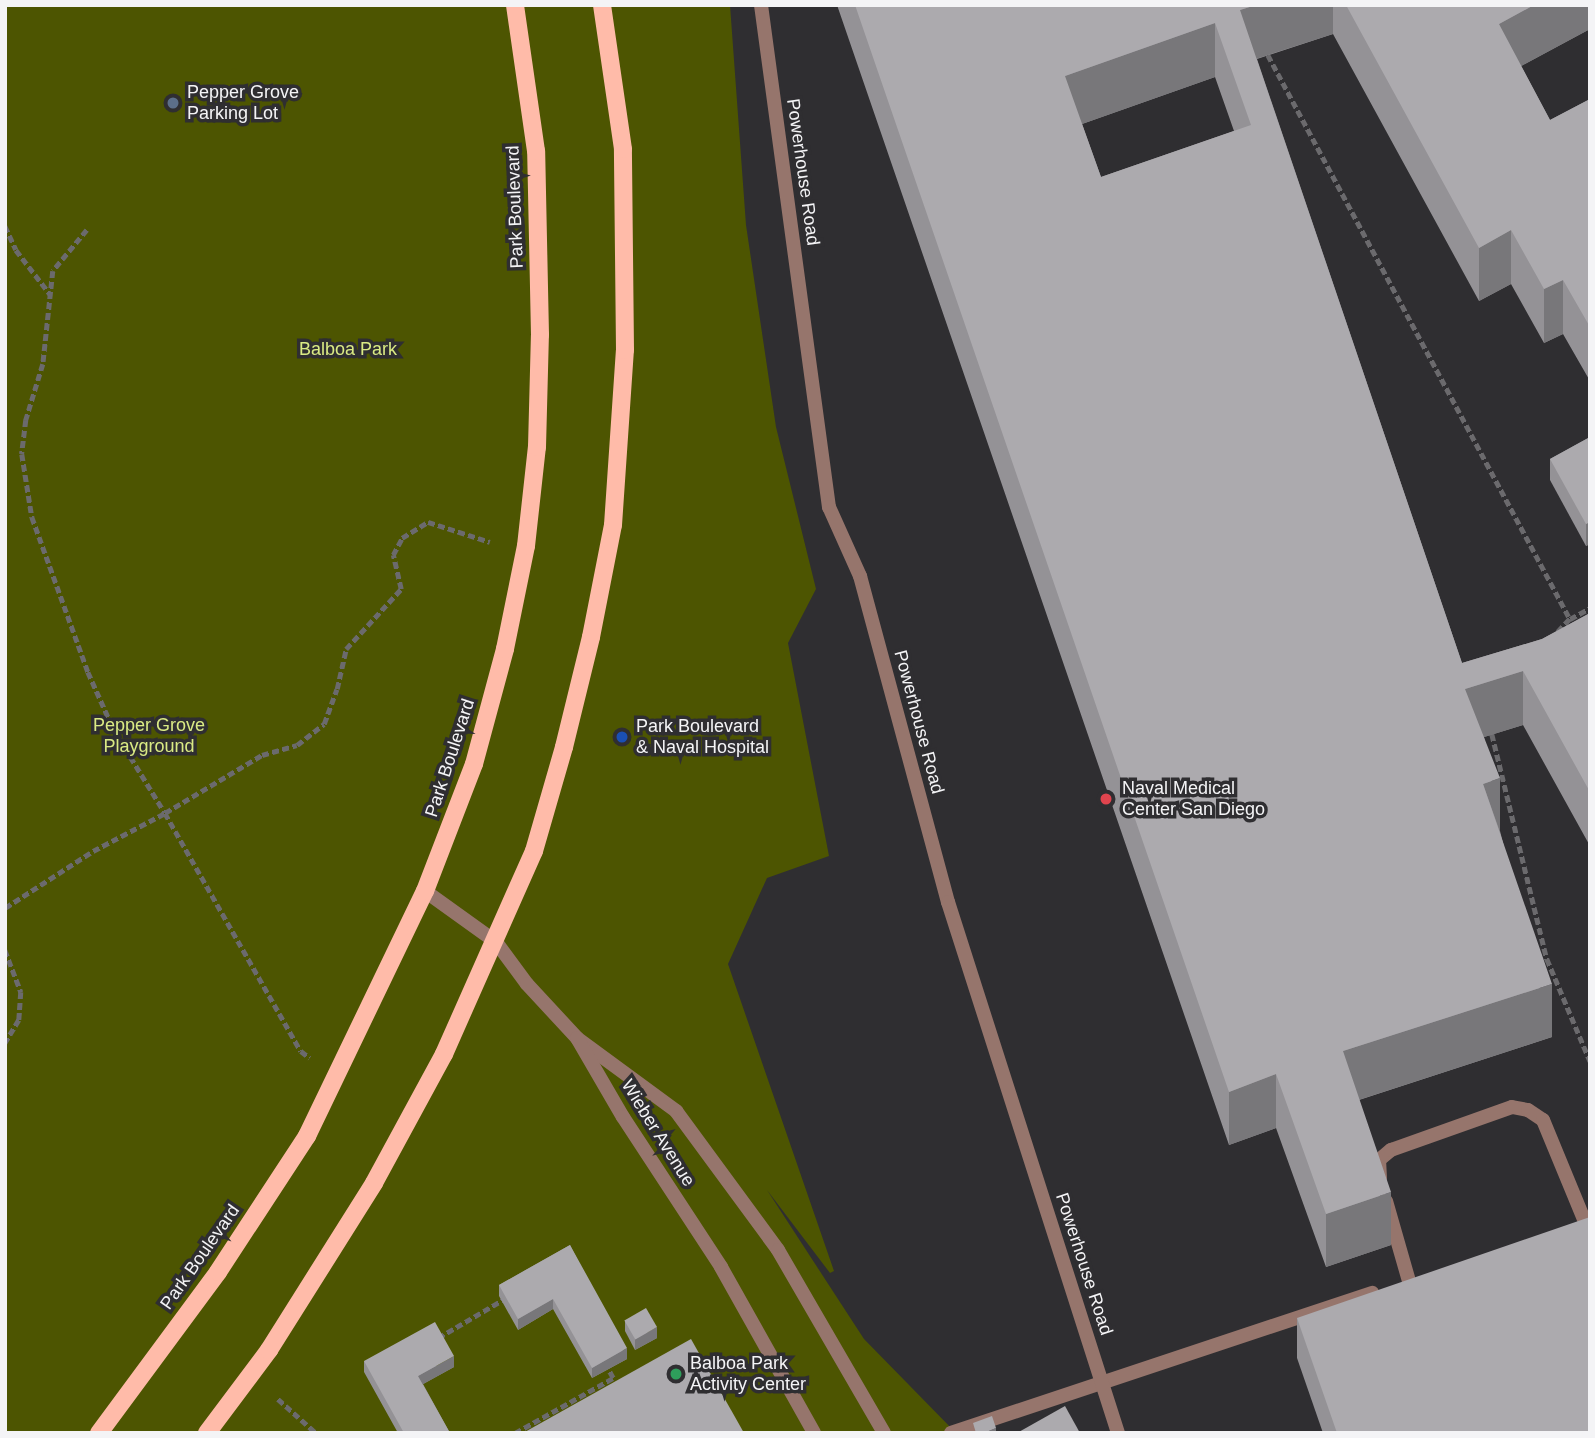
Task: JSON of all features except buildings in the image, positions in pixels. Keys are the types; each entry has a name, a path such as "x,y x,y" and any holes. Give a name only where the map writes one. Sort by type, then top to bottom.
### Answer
{"main road":[{"name":"Park Boulevard","path":"99,1433 218,1272 307,1136 425,891 474,764 505,649 526,546 537,447 540,335 536,151 515,5"},
{"path":"207,1433 269,1350 374,1183 444,1054 496,942 534,851 552,786 591,637 613,525 625,350 623,149 602,5"}],"street":[{"name":"Powerhouse Road","path":"761,5 829,507 860,576 948,902 1118,1433"},
{"name":"Wieber Avenue","path":"425,891 496,942 527,984 577,1038 623,1117 721,1267 814,1433"},
{"path":"577,1038 676,1111 778,1250 884,1433"},
{"path":"953,1432 1402,1283 1379,1175 1379,1160 1391,1150 1512,1107 1528,1110 1544,1120 1582,1223"}],"path":[{"path":"1268,55 1570,620"},
{"path":"5,226 16,250 51,295"},
{"path":"87,230 53,271 43,364 26,421 22,454 32,517 88,672 114,730 165,813 301,1051 310,1058"},
{"path":"5,908 93,851 165,813 262,755 297,745 324,724 337,690 346,649 401,589 393,555 402,538 429,522 490,542"},
{"path":"1551,639 1570,620 1590,608"},
{"path":"1492,734 1547,959 1590,1061"},
{"path":"5,950 20,992 19,1020 5,1043"},
{"path":"436,1339 512,1295"},
{"path":"515,1433 613,1377 606,1366"},
{"path":"278,1399 316,1433"},
{"path":"528,1426 532,1433"}],"green space":[{"name":"Balboa Park","path":"5,5 730,5 746,225 776,427 816,589 788,643 829,856 767,878 728,964 834,1271 830,1273 767,1190 864,1339 956,1433 5,1433"}],"place":[{"name":"Pepper Grove Parking Lot","path":"173,103"},
{"name":"Park Boulevard & Naval Hospital","path":"622,737"},
{"name":"Naval Medical Center San Diego","path":"1106,799"},
{"name":"Balboa Park Activity Center","path":"676,1374"}],"park label":[{"name":"Pepper Grove Playground","path":"149,736"}]}
